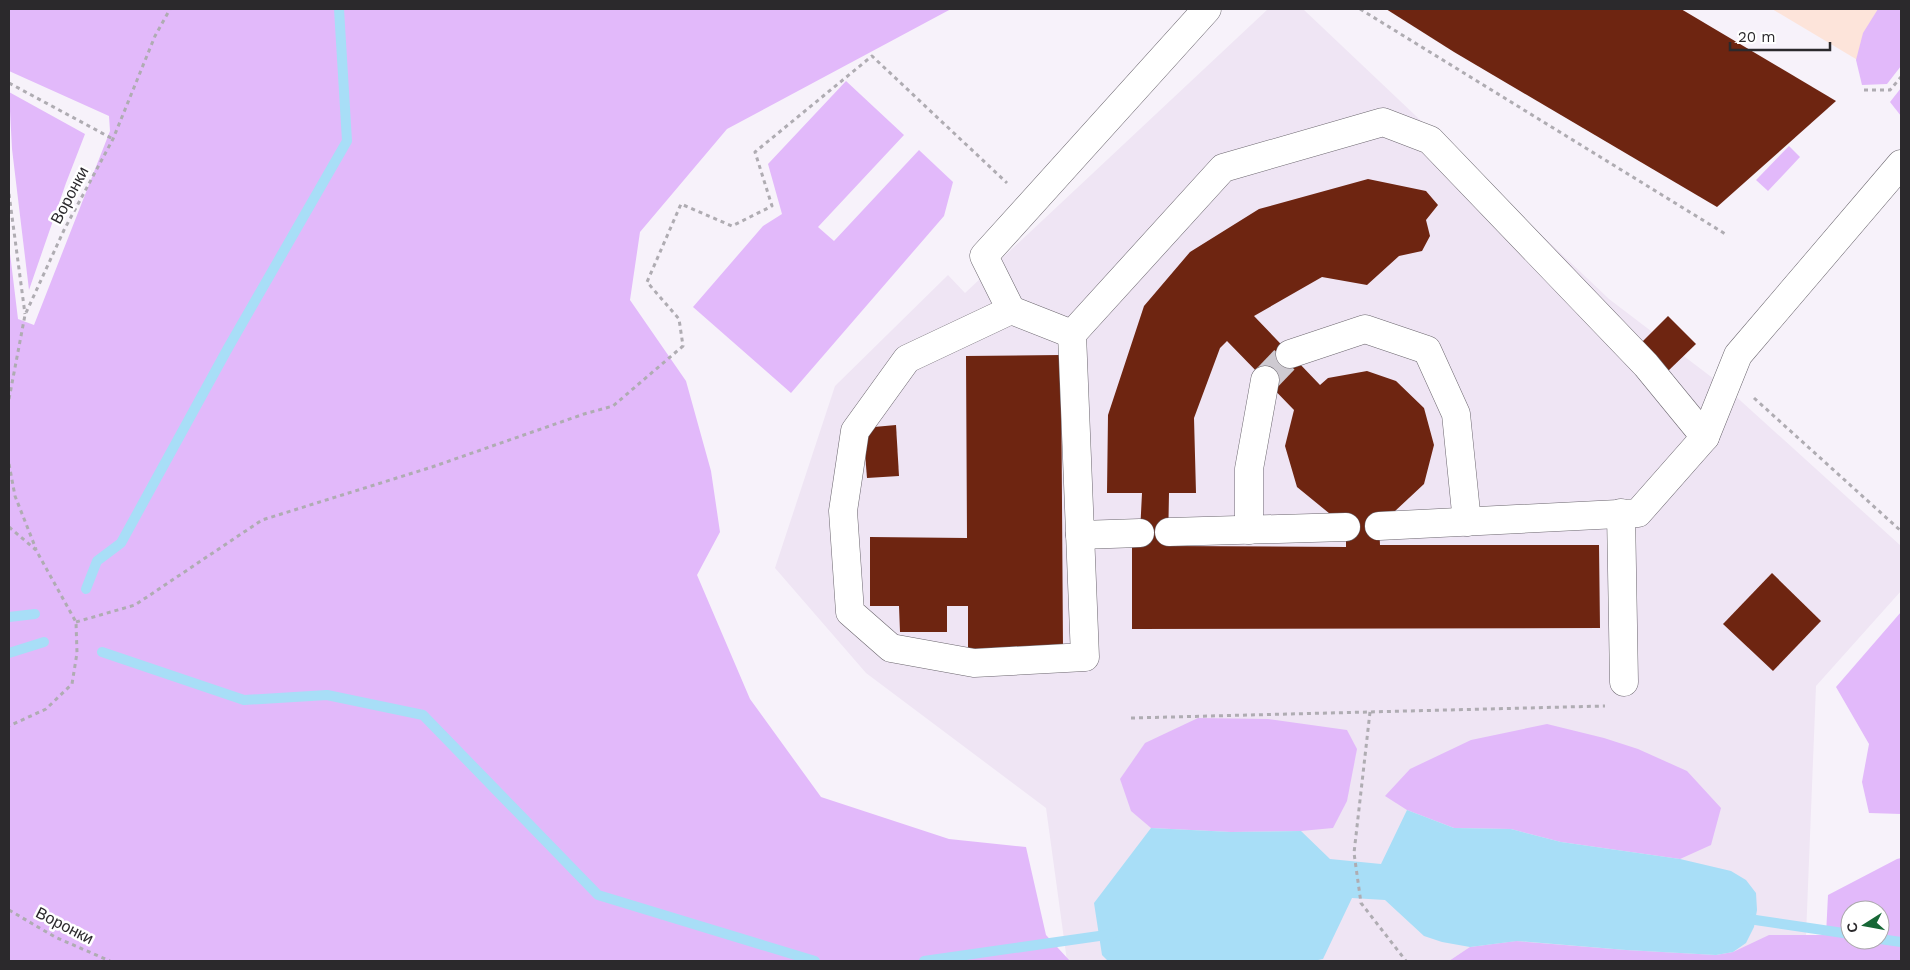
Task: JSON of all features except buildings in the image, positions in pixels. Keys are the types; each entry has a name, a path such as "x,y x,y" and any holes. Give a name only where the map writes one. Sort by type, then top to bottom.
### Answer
{"street":[{"path":"1072,334 1010,310 984,256 1207,9"},
{"path":"1010,310 907,359 855,431 843,511 850,612 891,648 974,663 1085,658 1072,334 1223,168 1383,122 1430,140 1646,365 1704,437"},
{"path":"1379,526 1638,513 1704,437 1738,355 1901,164"},
{"path":"1290,354 1365,330 1426,350 1456,414 1467,522"},
{"path":"1249,530 1249,469 1265,380"},
{"path":"1621,513 1624,682"},
{"path":"1168,532 1346,527"},
{"path":"1080,535 1140,533"}],"path":[{"name":"Воронки","path":"9,399 25,315 64,230 113,139 154,36 170,9"},
{"path":"1360,9 1727,234"},
{"path":"76,622 135,606 262,520 432,467 584,414 613,406 683,346 679,319 647,282 681,204 732,226 772,206 756,152 872,56 1030,204"},
{"path":"1864,90 1890,90 1901,77"},
{"path":"9,84 113,139"},
{"path":"9,194 25,315"},
{"path":"1730,376 1901,531"},
{"path":"9,464 15,496 36,550 76,622 77,653 72,684 46,709 9,726"},
{"path":"9,527 36,550"},
{"path":"1131,718 1626,706 1624,682"},
{"path":"1370,712 1354,853 1362,903 1406,961"},
{"name":"Воронки","path":"9,910 55,937 110,961"}],"shaded area":[{"path":"9,9 951,9 727,129 640,232 630,300 686,381 711,471 720,532 697,575 750,699 821,797 949,839 1026,847 1046,935 1070,961 9,961 9,245 18,319 34,325 110,131 109,116 9,71"},
{"path":"1268,9 1303,9 1609,299 1731,392 1901,546 1901,591 1816,686 1805,961 1067,961 1046,808 866,673 775,568 835,386 948,275 965,293"},
{"path":"1772,9 1901,9 1881,74"},
{"path":"1878,9 1901,9 1901,66 1887,84 1862,85 1856,60 1863,33"},
{"path":"846,81 904,135 818,227 834,241 919,150 953,182 944,216 791,393 693,307 763,226 782,214 768,164"},
{"path":"1901,88 1901,116 1890,102"},
{"path":"9,92 85,134 29,290 12,149"},
{"path":"1789,146 1800,157 1768,191 1756,180"},
{"path":"1901,612 1901,814 1869,813 1862,782 1869,744 1836,687"},
{"path":"1198,718 1268,719 1347,730 1357,749 1347,801 1333,828 1301,831 1231,832 1151,828 1131,811 1120,779 1145,743"},
{"path":"1547,724 1604,738 1638,749 1687,771 1721,808 1711,845 1680,859 1561,842 1511,829 1454,828 1407,810 1385,796 1410,769 1471,740"},
{"path":"1901,858 1901,961 1449,961 1470,947 1516,941 1716,955 1733,952 1769,935 1826,935 1828,895"}],"water":[{"path":"1407,810 1454,828 1511,829 1561,842 1680,859 1731,871 1746,880 1756,893 1757,910 1754,927 1746,943 1733,952 1716,955 1517,941 1470,947 1442,942 1424,936 1385,900 1352,898 1323,959 1313,961 1108,961 1102,955 1094,903 1151,828 1231,832 1301,831 1330,859 1381,864"}],"waterway":[{"path":"86,589 97,561 121,543 228,348 347,141 339,9"},
{"path":"9,617 35,614"},
{"path":"9,653 44,642"},
{"path":"102,652 244,700 327,695 423,715 598,895 815,961"},
{"path":"1742,918 1840,933"},
{"path":"924,961 1113,934"},
{"path":"1890,940 1901,942"}],"tunnel":[{"path":"1265,380 1290,354"}]}
